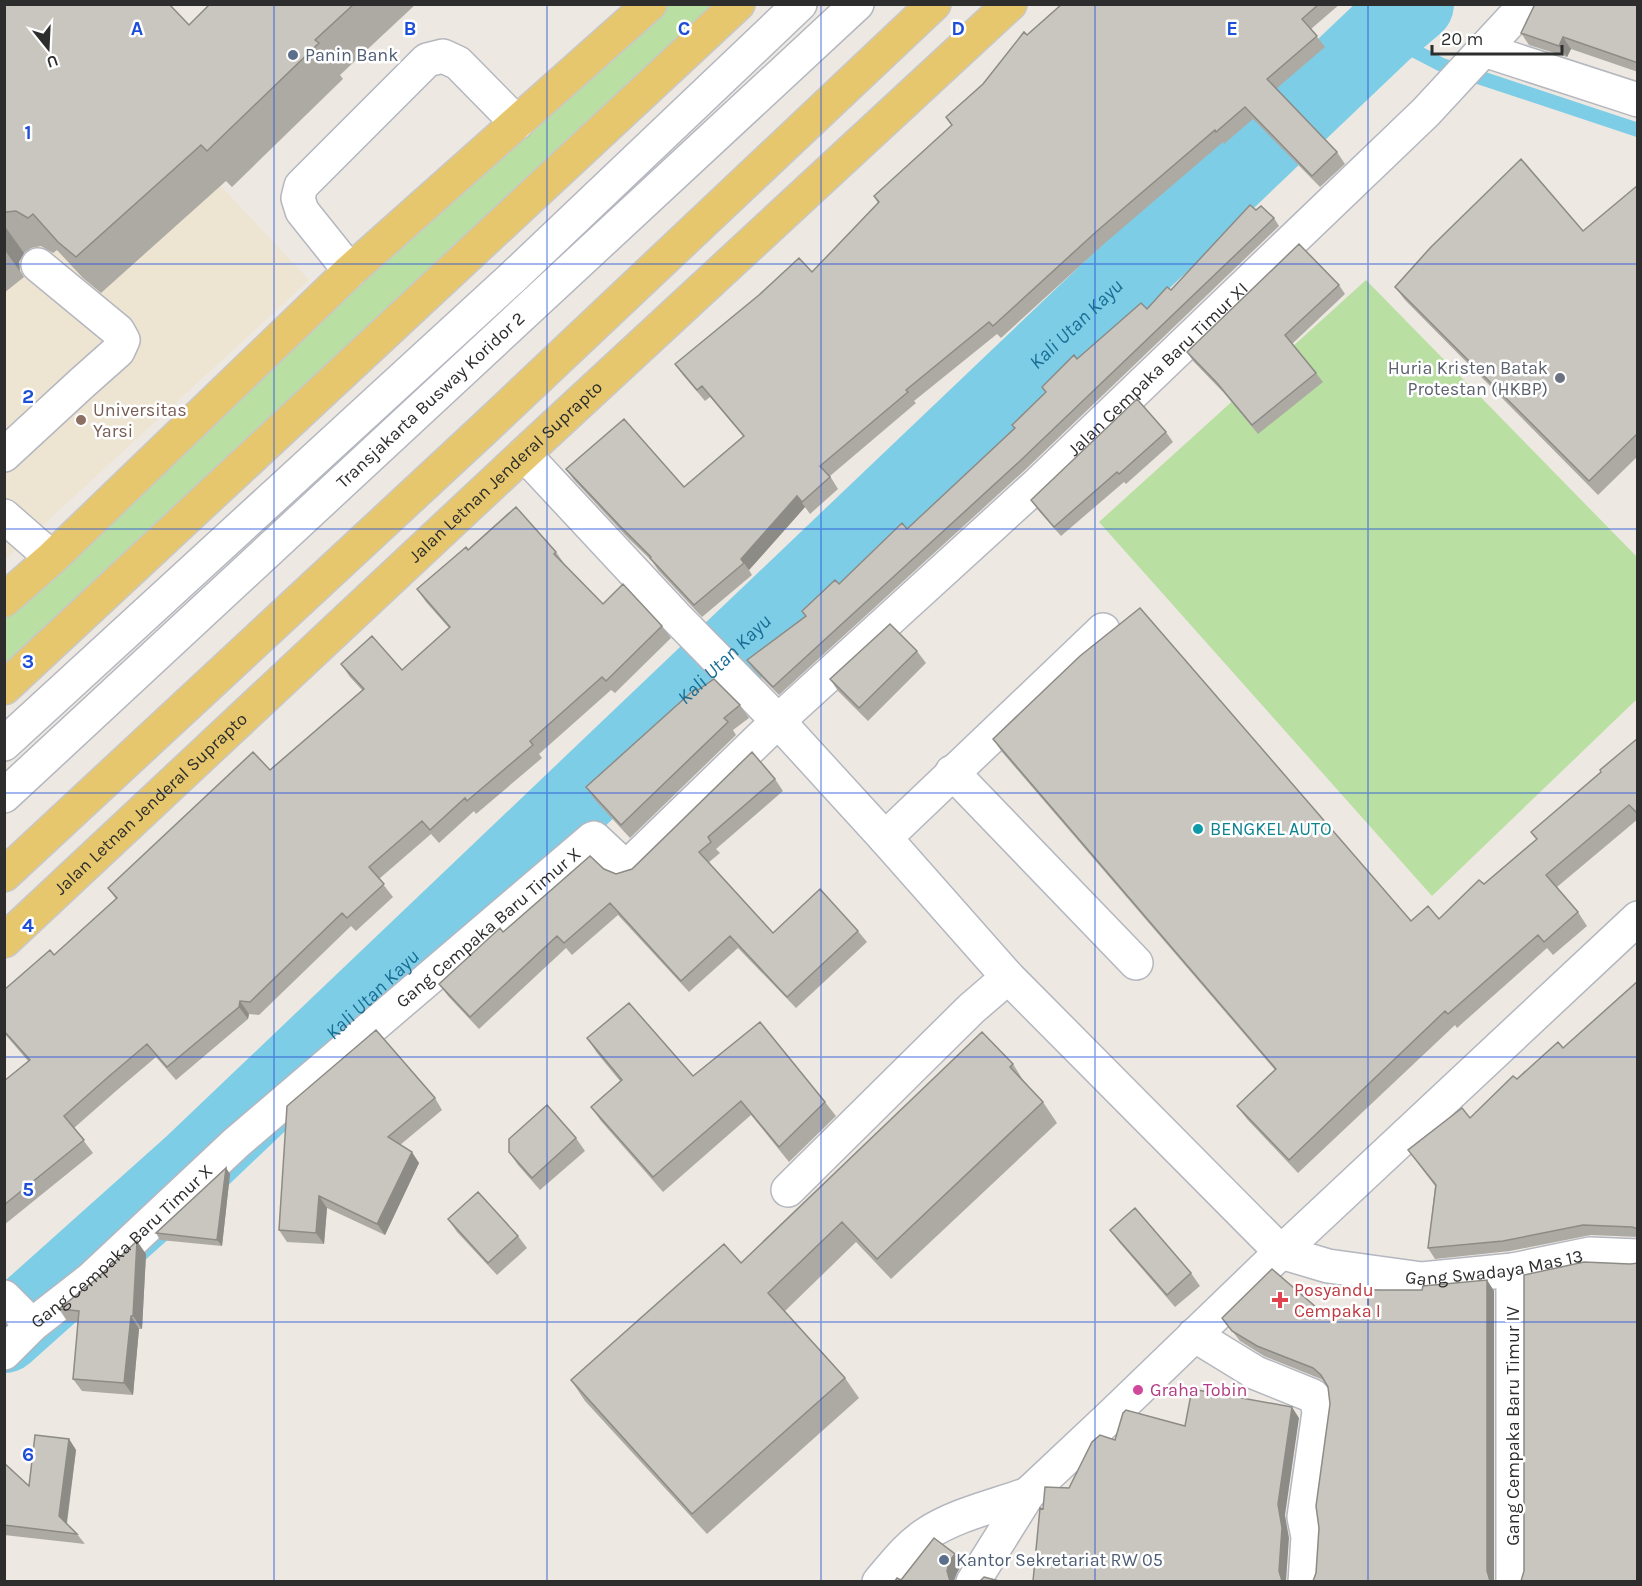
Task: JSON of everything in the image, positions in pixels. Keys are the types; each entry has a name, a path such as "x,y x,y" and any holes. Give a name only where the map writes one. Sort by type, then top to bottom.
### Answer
{"main road":[{"path":"4,600 52,558 350,271 650,4"},
{"path":"4,687 738,4"},
{"path":"4,875 493,420 934,4"},
{"name":"Jalan Letnan Jenderal Suprapto","path":"4,941 524,454 1010,4"}],"street":[{"name":"Transjakarta Busway Koridor 2","path":"4,744 513,277 800,4"},
{"name":"Transjakarta Busway Koridor 2","path":"4,796 857,4"},
{"name":"Jalan Cempaka Baru Timur XI","path":"778,721 1039,483 1442,96 1526,4"},
{"path":"350,271 302,211 298,198 301,186 427,60 443,56 458,63 517,123"},
{"path":"1478,56 1638,100"},
{"path":"4,455 117,351 123,340 118,331 38,265"},
{"path":"524,454 676,617 778,721 1008,977 1281,1252"},
{"path":"4,516 52,558"},
{"path":"885,838 1103,630"},
{"name":"Gang Cempaka Baru Timur X","path":"4,1353 30,1323 91,1279 236,1143 592,839 594,838 627,867 778,721"},
{"path":"952,772 1136,963"},
{"path":"973,1581 1028,1494 1281,1252 1638,918"},
{"path":"788,1190 971,1009 1008,977"},
{"name":"Gang Swadaya Mas 13","path":"1281,1252 1328,1266 1422,1279 1513,1270 1590,1254 1638,1256"},
{"name":"Gang Cempaka Baru Timur IV","path":"1513,1270 1513,1581"},
{"path":"4,1297 30,1323"},
{"path":"1194,1335 1256,1373 1312,1396 1317,1402 1318,1412 1304,1518 1308,1537 1305,1581"},
{"path":"879,1581 911,1545 943,1524 1028,1494"}],"shaded area":[{"name":"Universitas Yarsi","path":"5,5 51,5 309,280 5,560"}],"green space":[{"path":"650,5 739,5 5,688 5,600"},
{"path":"1366,280 1637,557 1637,699 1432,896 1099,522"}],"building":[{"path":"4,4 169,4 189,25 210,4 354,4 315,40 319,43 207,151 201,145 76,257 58,242 33,214 28,218 16,211 4,214"},
{"path":"1062,4 1319,4 1302,19 1317,36 1267,79 1337,152 1312,176 1245,107 1097,231 993,326 989,322 906,390 908,392 820,466 830,477 802,502 797,496 741,559 744,563 694,605 566,469 624,419 684,487 744,436 702,386 697,390 675,364 759,295 799,258 812,272 879,202 874,196 952,125 946,117 983,84 1024,32 1027,35"},
{"path":"1535,4 1638,4 1638,63 1563,37 1559,46 1521,33"},
{"name":"Huria Kristen Batak Protestan (HKBP)","path":"1521,159 1583,231 1638,185 1638,433 1589,481 1395,287 1431,247"},
{"path":"1250,205 1256,210 1261,206 1274,218 1020,461 773,687 747,660 806,616 802,611 835,580 839,584 902,523 907,529 1015,428 1012,425 1046,392 1042,387 1074,355 1077,359 1141,303 1147,309 1167,287 1171,290"},
{"path":"1299,244 1339,285 1285,335 1316,373 1252,425 1187,352"},
{"path":"1137,399 1166,432 1054,527 1031,500"},
{"path":"516,507 556,552 554,554 603,604 623,584 662,626 606,681 602,677 530,741 533,745 467,801 465,798 430,830 422,821 369,867 384,884 347,918 342,913 250,1002 240,1001 239,1007 167,1067 147,1044 107,1078 64,1116 84,1140 4,1205 4,1081 30,1060 4,1031 4,990 50,950 54,955 117,898 108,888 253,752 270,770 364,689 341,664 372,636 402,670 450,627 417,589 466,547 468,550"},
{"name":"BENGKEL AUTO","path":"1140,608 1411,921 1428,906 1439,919 1479,880 1484,884 1537,839 1531,832 1638,738 1638,814 1629,805 1546,875 1578,912 1544,942 1538,935 1448,1014 1445,1011 1289,1160 1237,1106 1276,1069 993,739 1080,656"},
{"path":"890,624 917,651 859,708 830,679"},
{"path":"714,679 740,705 724,718 728,722 621,825 586,787 696,688 698,690"},
{"path":"752,752 775,779 708,837 711,842 699,852 773,933 820,889 858,931 787,997 730,936 681,981 610,903 564,943 557,936 470,1017 439,984 500,928 503,932 590,856 604,869 616,874 632,869"},
{"path":"1638,981 1638,1229 1583,1225 1503,1241 1428,1248 1436,1185 1408,1150 1462,1108 1470,1118 1513,1076 1517,1079 1558,1042 1563,1048"},
{"path":"629,1003 693,1076 760,1022 825,1102 779,1147 741,1101 653,1177 591,1107 622,1080 587,1038"},
{"path":"376,1030 435,1098 388,1137 412,1152 377,1224 319,1196 316,1233 279,1230 287,1106"},
{"path":"982,1032 1013,1064 1010,1067 1043,1102 877,1259 842,1222 768,1293 845,1378 692,1514 571,1380 724,1244 741,1263"},
{"path":"547,1105 576,1138 532,1178 509,1152 509,1139"},
{"path":"226,1168 217,1240 156,1233"},
{"path":"478,1192 518,1236 488,1263 448,1219"},
{"path":"1135,1208 1191,1273 1167,1295 1110,1230"},
{"path":"137,1241 133,1316 131,1316 124,1383 73,1379 79,1311 59,1309"},
{"path":"1584,1262 1638,1263 1638,1581 1521,1581 1524,1571 1524,1275"},
{"path":"1272,1269 1316,1307 1368,1311 1368,1290 1422,1290 1423,1286 1487,1280 1487,1571 1490,1581 1313,1581 1316,1573 1319,1528 1316,1506 1330,1404 1328,1387 1321,1375 1313,1368 1257,1346 1232,1331 1222,1318"},
{"path":"1192,1389 1292,1407 1278,1504 1282,1528 1279,1571 1282,1581 1033,1581 1040,1508 1043,1509 1045,1487 1069,1488 1092,1442 1100,1435 1115,1440 1126,1410 1185,1426"},
{"path":"35,1435 69,1439 59,1516 77,1534 4,1525 4,1463 29,1486"},
{"path":"934,1538 955,1554 949,1562 947,1571 950,1581 895,1581 897,1578 901,1580"},
{"path":"984,1577 999,1581 980,1581"}],"waterway":[{"name":"Kali Utan Kayu","path":"4,1334 194,1164 1383,31 1415,4"},
{"path":"1383,31 1442,65 1638,130"}],"place":[{"name":"Panin Bank","path":"293,55"},
{"name":"Huria Kristen Batak Protestan (HKBP)","path":"1560,378"},
{"name":"Universitas Yarsi","path":"81,420"},
{"name":"BENGKEL AUTO","path":"1198,829"},
{"name":"Posyandu Cempaka I","path":"1280,1300"},
{"name":"Graha Tobin","path":"1138,1390"},
{"name":"Kantor Sekretariat RW 05","path":"944,1560"}]}
